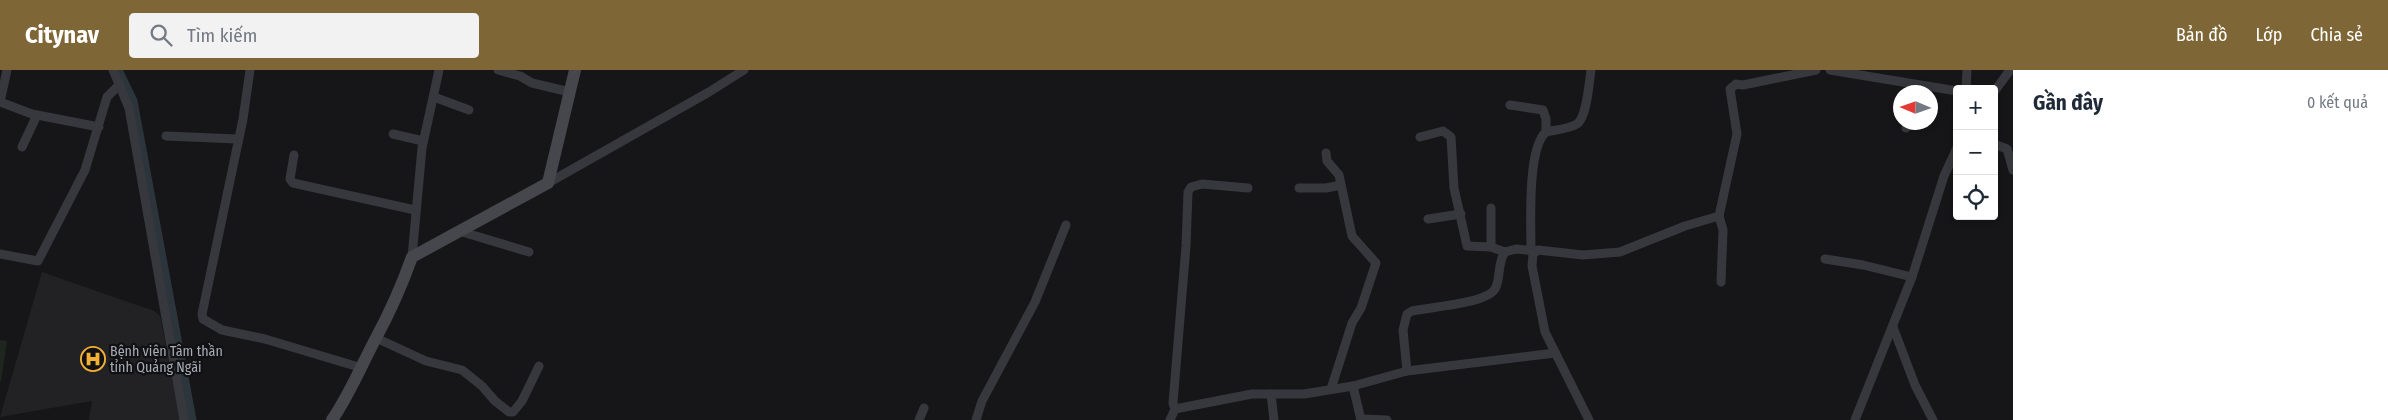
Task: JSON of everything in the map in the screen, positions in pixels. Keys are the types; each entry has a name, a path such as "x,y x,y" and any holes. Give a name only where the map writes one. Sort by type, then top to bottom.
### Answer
{"street":[{"path":"7,70 0,102 37,115 99,127"},
{"path":"113,70 128,108 184,420"},
{"path":"250,70 243,119 202,314 203,319 222,330 265,339 362,368"},
{"path":"332,420 348,398 404,281 412,257 423,141 439,70"},
{"path":"498,70 520,76 532,83 570,92"},
{"path":"548,183 575,70"},
{"path":"412,257 548,183 709,92 744,70"},
{"path":"1546,132 1576,125 1580,120 1584,110 1591,70"},
{"path":"1721,282 1723,230 1719,216 1737,134 1730,89 1736,84 1743,85 1816,70"},
{"path":"1830,70 1906,85"},
{"path":"1966,70 1966,85"},
{"path":"1998,86 2010,70"},
{"path":"0,254 38,261 85,170 107,97 120,84"},
{"path":"1938,90 1953,91"},
{"path":"434,97 469,110"},
{"path":"1510,105 1543,110 1546,119 1546,132 1536,146 1532,172 1532,266 1541,318 1555,353 1590,420"},
{"path":"22,147 37,115"},
{"path":"1420,137 1443,131 1452,137 1454,188 1467,246 1491,247 1505,252 1516,249 1582,255 1620,252 1685,226 1719,216"},
{"path":"393,134 423,141"},
{"path":"166,136 238,139"},
{"path":"1998,146 2007,149 2013,170"},
{"path":"1326,153 1327,161 1339,175 1352,236 1376,263 1361,308 1352,323 1331,389"},
{"path":"294,155 290,179 293,183 415,210"},
{"path":"1855,420 1894,327 1944,176 1953,157"},
{"path":"1170,420 1175,409 1173,403 1186,246 1188,192 1191,187 1202,184 1248,188"},
{"path":"1298,188 1326,188 1341,185"},
{"path":"1490,208 1491,247"},
{"path":"1428,219 1461,214"},
{"path":"980,419 982,401 1035,302 1066,225"},
{"path":"460,231 529,252"},
{"path":"1408,371 1403,330 1407,314 1412,311 1461,303 1488,295 1496,287 1500,261 1505,252"},
{"path":"1825,259 1863,264 1912,277"},
{"path":"1894,327 1916,385 1934,420"},
{"path":"376,338 426,361 462,370 509,412 513,412 522,401 539,366"},
{"path":"1175,409 1238,396 1298,395 1353,386 1408,371 1555,353"},
{"path":"1353,386 1362,420 1384,418 1387,420"},
{"path":"1271,394 1274,420"},
{"path":"920,420 924,408"}],"shaded area":[{"name":"Bệnh viện Tâm thần tỉnh Quảng Ngãi","path":"42,272 154,311 160,316 180,420 89,420 92,401 0,417"},
{"path":"0,340 7,341 1,382 0,381"}],"waterway":[{"path":"118,70 133,101 192,420"}],"place":[{"name":"Bệnh viện Tâm thần tỉnh Quảng Ngãi","path":"93,359"}]}
